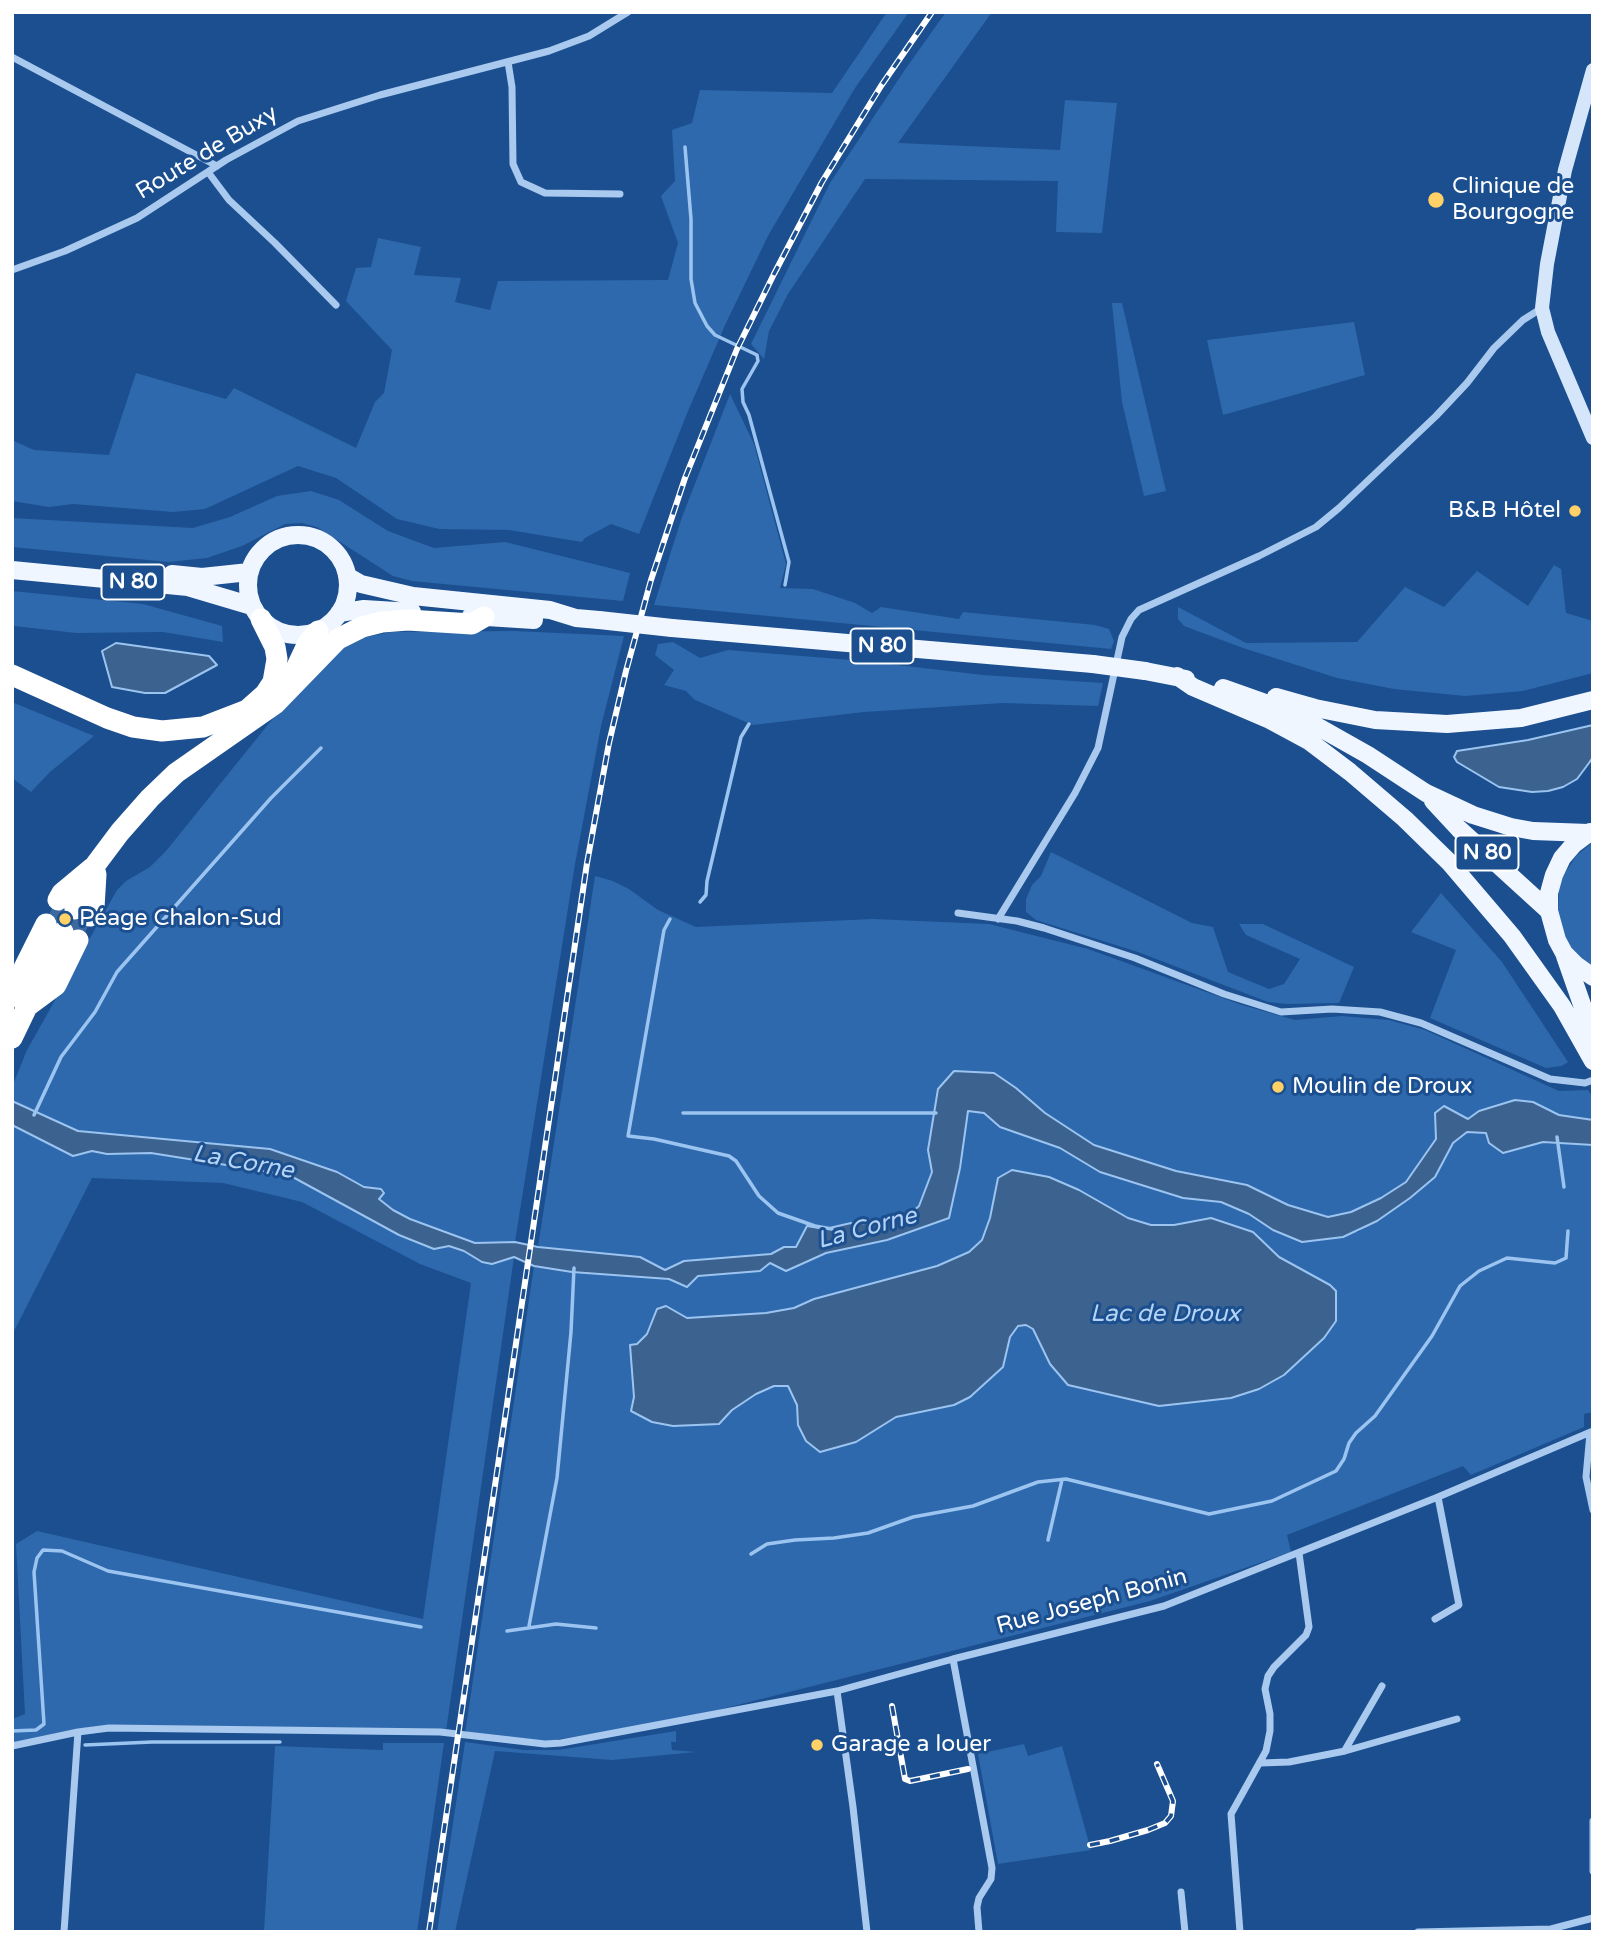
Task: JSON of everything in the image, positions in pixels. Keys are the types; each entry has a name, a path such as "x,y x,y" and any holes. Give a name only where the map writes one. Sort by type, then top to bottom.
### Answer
{"highway":[{"path":"12,675 133,727 162,731 216,724 247,710 265,694 273,682 277,659 275,648 256,613"},
{"path":"74,909 96,864 120,832 176,773 275,704 338,639 362,627 382,622 408,620 472,624 484,617"},
{"path":"286,693 300,659 318,631"},
{"path":"12,1038 62,932"}],"main road":[{"path":"1593,70 1565,170 1547,264 1542,308 1548,332 1593,438"},
{"path":"299,536 321,541 333,550 342,562 347,576 345,601 340,613 330,624 303,635 273,629 256,613 247,584 255,558 265,547 277,539 299,536"},
{"name":"N 80","path":"12,559 202,577 249,572"},
{"name":"N 80","path":"12,570 188,587 256,613"},
{"name":"N 80","path":"347,576 361,584 413,596 550,610 576,618"},
{"name":"N 80","path":"340,613 364,609 550,621 576,618 1093,664 1177,676 1214,685 1306,720 1368,755 1426,793 1473,815 1533,831 1590,832"},
{"path":"1177,676 1194,687 1270,720 1309,741 1405,818 1449,862 1512,936 1562,1006 1593,1061"},
{"path":"1214,685 1248,690 1341,714 1412,724 1521,719 1593,700"},
{"name":"N 80","path":"1426,793 1459,828 1549,911"},
{"path":"1590,832 1574,844 1553,875 1549,911 1593,1036"},
{"path":"1564,953 1593,977"}],"street":[{"name":"Route de Buxy","path":"12,270 103,235 137,218 263,138 322,113 549,51 589,36 628,12"},
{"path":"12,57 217,166"},
{"path":"508,62 512,88 513,164 521,182 545,193 620,194"},
{"path":"208,172 229,200 336,305"},
{"path":"999,919 1075,793 1098,748 1122,637 1131,619 1139,610 1316,527 1436,416 1467,383 1494,348 1523,320 1542,308"},
{"path":"958,913 1044,928 1281,1012 1332,1009 1380,1012 1421,1023 1550,1079 1585,1083 1593,1080"},
{"path":"1591,1432 1587,1477 1593,1510"},
{"name":"Rue Joseph Bonin","path":"12,1746 109,1728 440,1732 545,1744 663,1725 837,1691 1164,1606 1438,1497 1591,1432"},
{"path":"1435,1619 1459,1605 1438,1497"},
{"path":"1240,1932 1231,1814 1266,1751 1270,1731 1265,1689 1268,1676 1306,1635 1309,1627 1300,1553"},
{"path":"953,1659 992,1868 990,1879 979,1898 979,1932"},
{"path":"1345,1751 1382,1686"},
{"path":"837,1691 867,1932"},
{"path":"1261,1763 1289,1762 1345,1751 1457,1718"},
{"path":"64,1932 78,1732"},
{"path":"1593,1821 1593,1871"},
{"path":"1181,1892 1185,1932"},
{"path":"1418,1932 1551,1929 1593,1918"}],"shaded area":[{"path":"887,12 909,12 855,88 769,234 726,323 639,534 611,524 582,542 509,530 439,529 397,519 336,478 298,466 205,509 173,512 73,504 49,507 12,501 12,440 34,450 109,455 136,373 226,399 234,388 356,448 375,402 384,393 392,350 346,301 356,268 371,267 378,238 421,247 414,275 461,278 455,302 490,310 498,281 668,280 678,243 661,196 675,181 672,130 692,123 700,90 832,93"},
{"path":"946,12 992,12 898,143 1060,150 1065,100 1117,103 1102,233 1056,232 1058,181 865,179 788,294 769,331 764,359 751,344 830,183"},
{"path":"1112,303 1122,303 1166,491 1144,496 1122,402"},
{"path":"1354,322 1365,375 1223,415 1207,340"},
{"path":"730,394 754,444 786,564 780,588 813,589 855,603 872,613 881,607 959,619 963,612 1095,625 1109,629 1114,641 1111,649 654,605 682,517"},
{"path":"311,491 339,500 388,531 434,548 505,542 630,573 623,601 412,581 393,576 317,527 302,523 285,524 242,546 207,558 169,562 12,547 12,518 193,528 230,517 277,496"},
{"path":"1554,565 1561,569 1566,613 1593,621 1593,673 1523,691 1465,696 1394,689 1337,678 1243,648 1184,626 1178,619 1178,607 1246,643 1357,642 1405,587 1444,607 1477,571 1528,606"},
{"path":"12,591 143,604 222,626 223,642 163,632 76,633 12,626"},
{"path":"515,631 624,636 601,726 575,864 515,1242 475,1243 410,1219 378,1198 384,1193 381,1189 364,1187 337,1172 270,1149 78,1131 12,1101 12,1087 27,1050 117,890 126,881 150,867 166,851 308,675 335,650 357,639 391,632"},
{"path":"673,642 700,658 728,650 863,661 983,675 1103,683 1098,706 1003,703 864,712 753,725 695,700 686,691 664,685 674,670 655,655 658,644"},
{"path":"12,702 94,736 50,772 31,792 12,778"},
{"path":"1593,842 1593,969 1578,957 1568,944 1561,930 1558,911 1559,889 1564,874 1577,855"},
{"path":"1051,852 1192,923 1213,927 1228,972 1269,989 1284,984 1300,959 1246,935 1239,924 1263,924 1354,967 1339,1003 1268,1002 1138,952 1036,920 1026,912 1026,899 1032,885 1041,876"},
{"path":"595,876 629,889 658,910 696,927 873,919 989,924 1088,949 1242,1005 1295,1020 1342,1016 1389,1020 1425,1030 1559,1091 1588,1090 1593,1098 1593,1120 1559,1115 1533,1102 1515,1100 1479,1111 1468,1119 1444,1106 1435,1113 1436,1139 1406,1182 1351,1212 1328,1217 1288,1205 1247,1185 1176,1171 1094,1145 1045,1113 1016,1088 994,1074 928,1150 932,1172 919,1206 911,1213 879,1224 851,1223 825,1229 808,1226 796,1247 784,1247 771,1254 684,1261 665,1270 639,1257 538,1247"},
{"path":"1441,893 1502,962 1568,1062 1562,1066 1546,1068 1430,1018 1456,950 1411,932"},
{"path":"967,1111 984,1113 1000,1127 1060,1148 1100,1172 1183,1198 1221,1202 1249,1214 1273,1230 1358,1232 1410,1198 1435,1177 1453,1143 1467,1132 1486,1133 1503,1153 1543,1142 1593,1145 1593,1412 1584,1414 1584,1427 1471,1475 1463,1466 1287,1535 1291,1552 1150,1601 674,1721 547,1741 465,1734 534,1266 572,1272 669,1279 687,1287 698,1276 759,1271 770,1263 786,1271 826,1253 887,1240 949,1218 960,1168"},
{"path":"12,1125 73,1156 92,1151 107,1154 151,1153 289,1175 399,1235 434,1249 448,1246 464,1251 482,1262 514,1257 446,1731 110,1727 70,1730 12,1743 12,1719 25,1714 16,1544 37,1531 423,1619 471,1283 420,1264 302,1202 223,1183 92,1178 12,1335"},
{"path":"676,1731 676,1742 671,1742 672,1750 696,1752 612,1760 495,1751 455,1932 437,1932 465,1742 524,1750 558,1750"},
{"path":"383,1743 444,1743 417,1932 264,1932 275,1746 383,1750"},
{"path":"1024,1744 1028,1756 1062,1746 1091,1850 998,1864 978,1754"}],"water":[{"path":"116,643 209,656 217,665 165,693 145,693 112,687 102,651"},
{"path":"1593,725 1593,757 1589,763 1577,779 1548,791 1532,792 1499,787 1457,762 1454,757 1457,751 1528,740"},
{"name":"La Corne","path":"954,1071 994,1073 1045,1113 1094,1145 1176,1171 1247,1185 1288,1205 1328,1217 1351,1212 1406,1182 1436,1139 1435,1113 1444,1106 1468,1119 1479,1111 1515,1100 1533,1102 1559,1115 1593,1120 1593,1145 1543,1142 1503,1153 1489,1143 1486,1133 1467,1132 1453,1143 1435,1177 1377,1221 1343,1237 1302,1242 1221,1202 1183,1198 1100,1172 1060,1148 1000,1127 984,1113 968,1111 949,1218 887,1240 826,1253 786,1271 770,1263 760,1271 698,1276 687,1287 669,1279 572,1272 534,1266 514,1257 492,1264 482,1262 449,1246 434,1249 399,1235 289,1175 151,1153 107,1154 92,1151 73,1156 12,1125 12,1101 78,1131 270,1149 337,1172 364,1187 381,1189 384,1193 379,1199 393,1210 475,1243 515,1242 538,1247 640,1257 665,1270 684,1261 771,1254 784,1247 796,1247 807,1226 825,1229 851,1223 879,1224 911,1213 919,1206 932,1172 928,1150 938,1089"},
{"name":"Lac de Droux","path":"1012,1170 1049,1177 1079,1190 1128,1218 1151,1225 1174,1225 1211,1218 1253,1232 1279,1257 1336,1291 1336,1321 1324,1338 1284,1375 1259,1389 1231,1398 1159,1406 1068,1385 1050,1364 1033,1329 1026,1325 1018,1326 1010,1337 1003,1367 970,1397 954,1405 896,1417 856,1442 820,1452 806,1441 798,1425 797,1405 788,1386 774,1386 756,1394 732,1410 719,1424 673,1426 652,1422 631,1411 634,1397 630,1345 637,1344 647,1334 657,1309 666,1306 687,1318 766,1313 794,1308 814,1299 937,1266 969,1252 982,1240 990,1218 998,1178"}],"waterway":[{"path":"685,147 691,219 691,279 695,303 715,335 757,355 758,361 742,389 743,402 749,415 789,562 785,585"},
{"path":"700,902 706,895 741,737 749,724"},
{"path":"34,1115 61,1057 95,1012 117,972 271,798 321,748"},
{"name":"La Corne","path":"670,919 664,930 628,1136 654,1139 729,1156 736,1161 759,1196 778,1213 832,1229"},
{"path":"683,1113 936,1113"},
{"path":"1557,1137 1564,1187"},
{"path":"751,1554 767,1544 868,1533 913,1517 973,1506 1038,1482 1066,1479 1209,1514 1272,1501 1336,1471 1344,1459 1349,1443 1375,1416 1432,1336 1460,1286 1479,1271 1507,1258 1555,1263 1566,1258 1568,1231"},
{"path":"529,1626 557,1478 571,1332 574,1268"},
{"path":"1048,1540 1062,1480"},
{"path":"12,1731 36,1730 44,1724 34,1572 37,1558 43,1550 62,1551 108,1571 421,1627"},
{"path":"507,1631 556,1624 596,1628"},
{"path":"85,1745 280,1742"}],"tunnel":[{"path":"54,928 66,904"},
{"path":"71,937 83,913"}],"railway":[{"path":"429,1932 587,863 609,743 626,671 651,580 685,478 737,349 822,182 881,86 932,12"},
{"path":"892,1706 905,1779 910,1781 968,1769"},
{"path":"1090,1845 1148,1830 1165,1823 1171,1816 1173,1801 1157,1764"}],"place":[{"name":"Clinique de Bourgogne","path":"1436,200"},
{"name":"B&B Hôtel","path":"1575,511"},
{"name":"Péage Chalon-Sud","path":"65,919"},
{"name":"Moulin de Droux","path":"1278,1087"},
{"name":"Garage a louer","path":"817,1745"}]}
